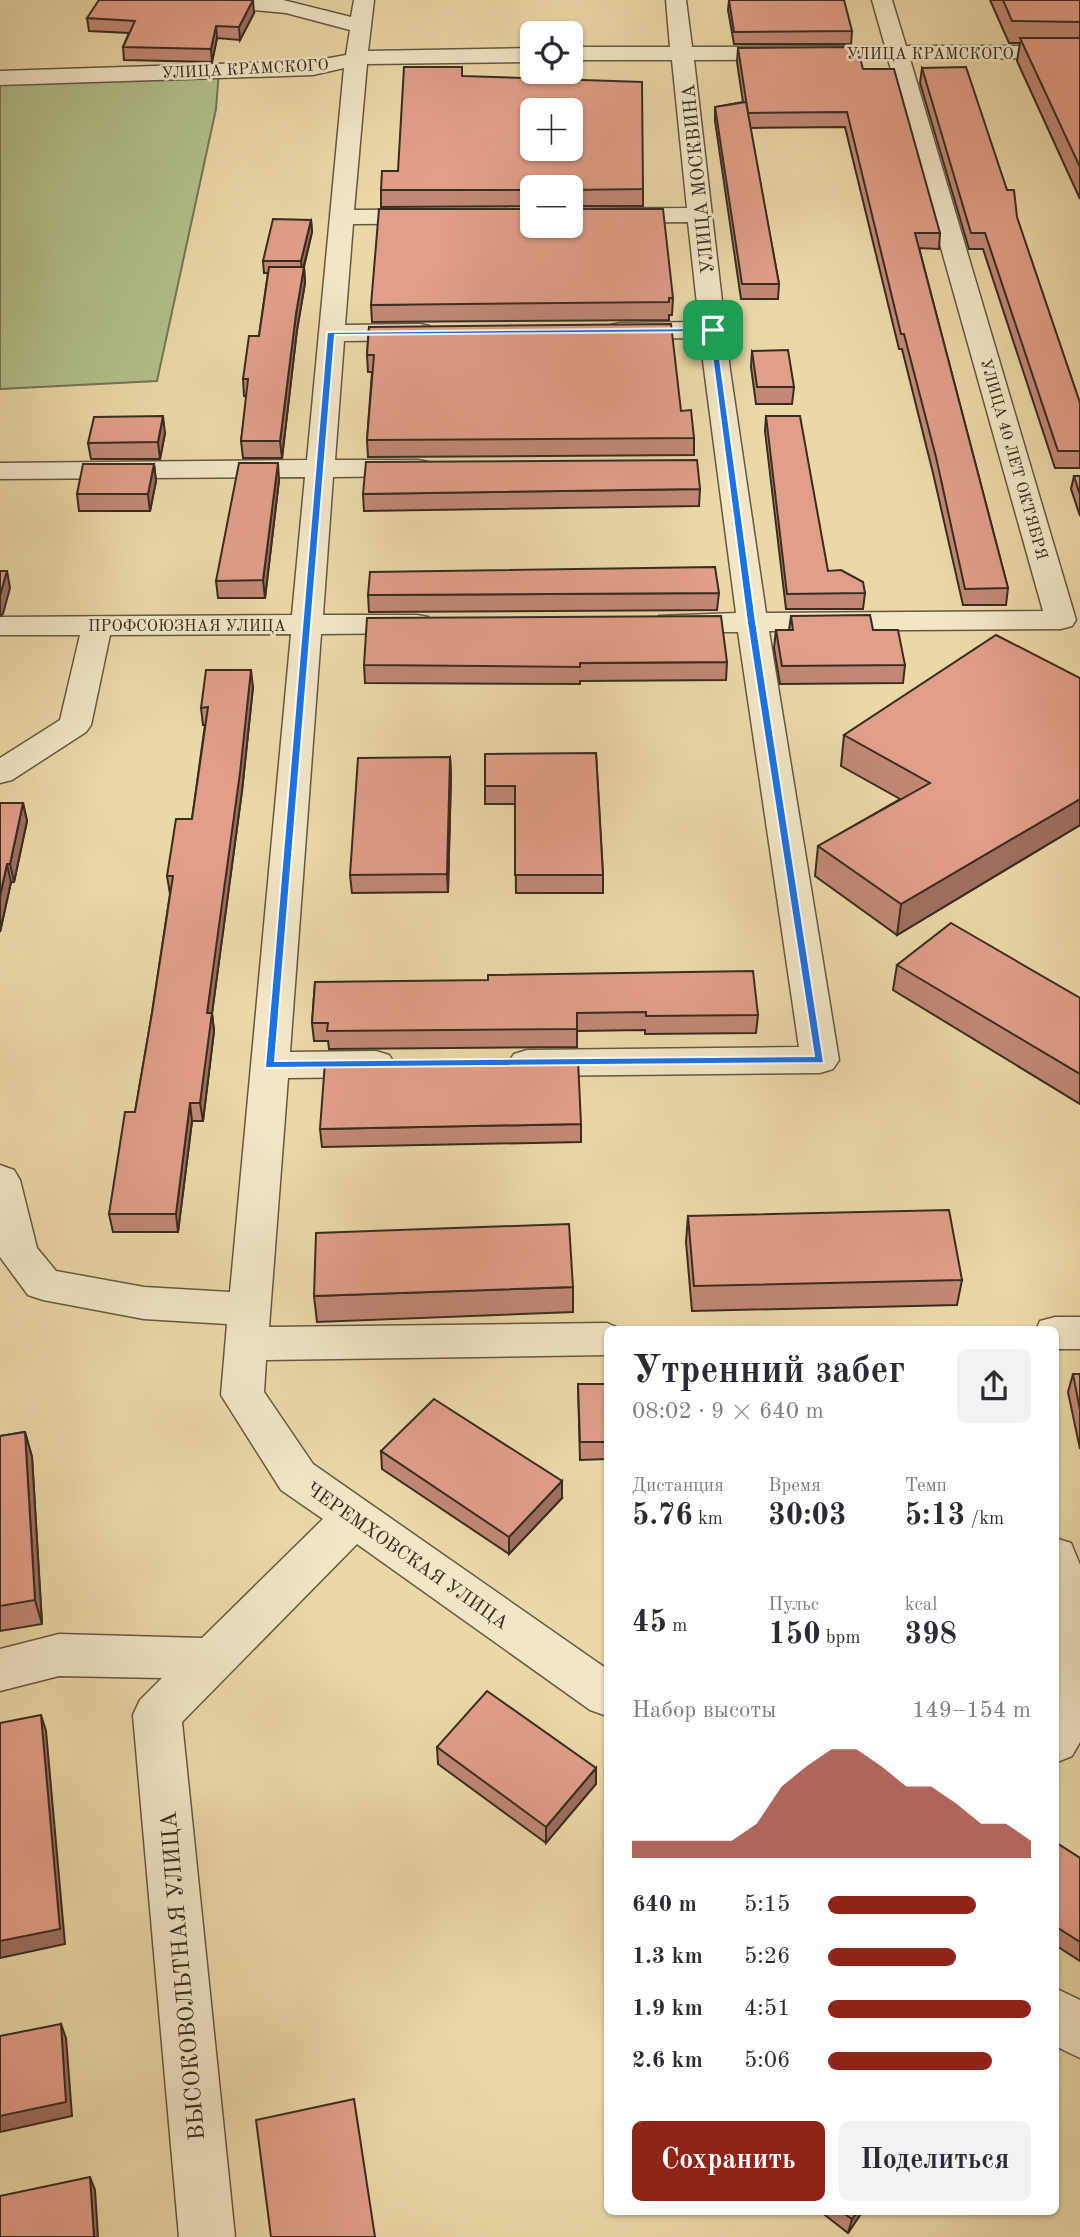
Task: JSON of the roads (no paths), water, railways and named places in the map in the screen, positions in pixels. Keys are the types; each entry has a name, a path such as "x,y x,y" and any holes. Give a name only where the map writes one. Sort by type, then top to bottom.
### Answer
{"street":[{"path":"209,0 269,2 321,12 362,13"},
{"name":"УЛИЦА МОСКВИНА","path":"503,1063 820,1060 752,622 716,465 713,330 676,0"},
{"name":"УЛИЦА 40 ЛЕТ ОКТЯБРЯ","path":"752,622 1061,620 882,0"},
{"name":"ЧЕРЕМХОВСКАЯ УЛИЦА","path":"362,13 319,468 242,1395 297,1477 604,1693"},
{"name":"УЛИЦА КРАМСКОГО","path":"583,54 1080,52"},
{"name":"УЛИЦА КРАМСКОГО","path":"0,78 313,68 380,55 520,55"},
{"path":"583,216 701,215"},
{"path":"341,217 520,216"},
{"path":"590,331 713,330"},
{"path":"331,332 440,332"},
{"path":"0,471 443,467"},
{"path":"640,623 752,622"},
{"name":"ПРОФСОЮЗНАЯ УЛИЦА","path":"0,626 445,624"},
{"path":"0,773 75,725 97,626"},
{"path":"269,1065 407,1064"},
{"path":"0,1180 18,1253 43,1284 144,1303 247,1327 604,1339"},
{"path":"1059,1333 1080,1333"},
{"path":"0,1670 59,1655 213,1660 354,1517"},
{"path":"1059,1571 1078,1637 1059,1734"},
{"name":"ВЫСОКОВОЛЬТНАЯ УЛИЦА","path":"207,2237 157,1715 213,1660"},
{"path":"1059,2017 1080,2032"}]}
